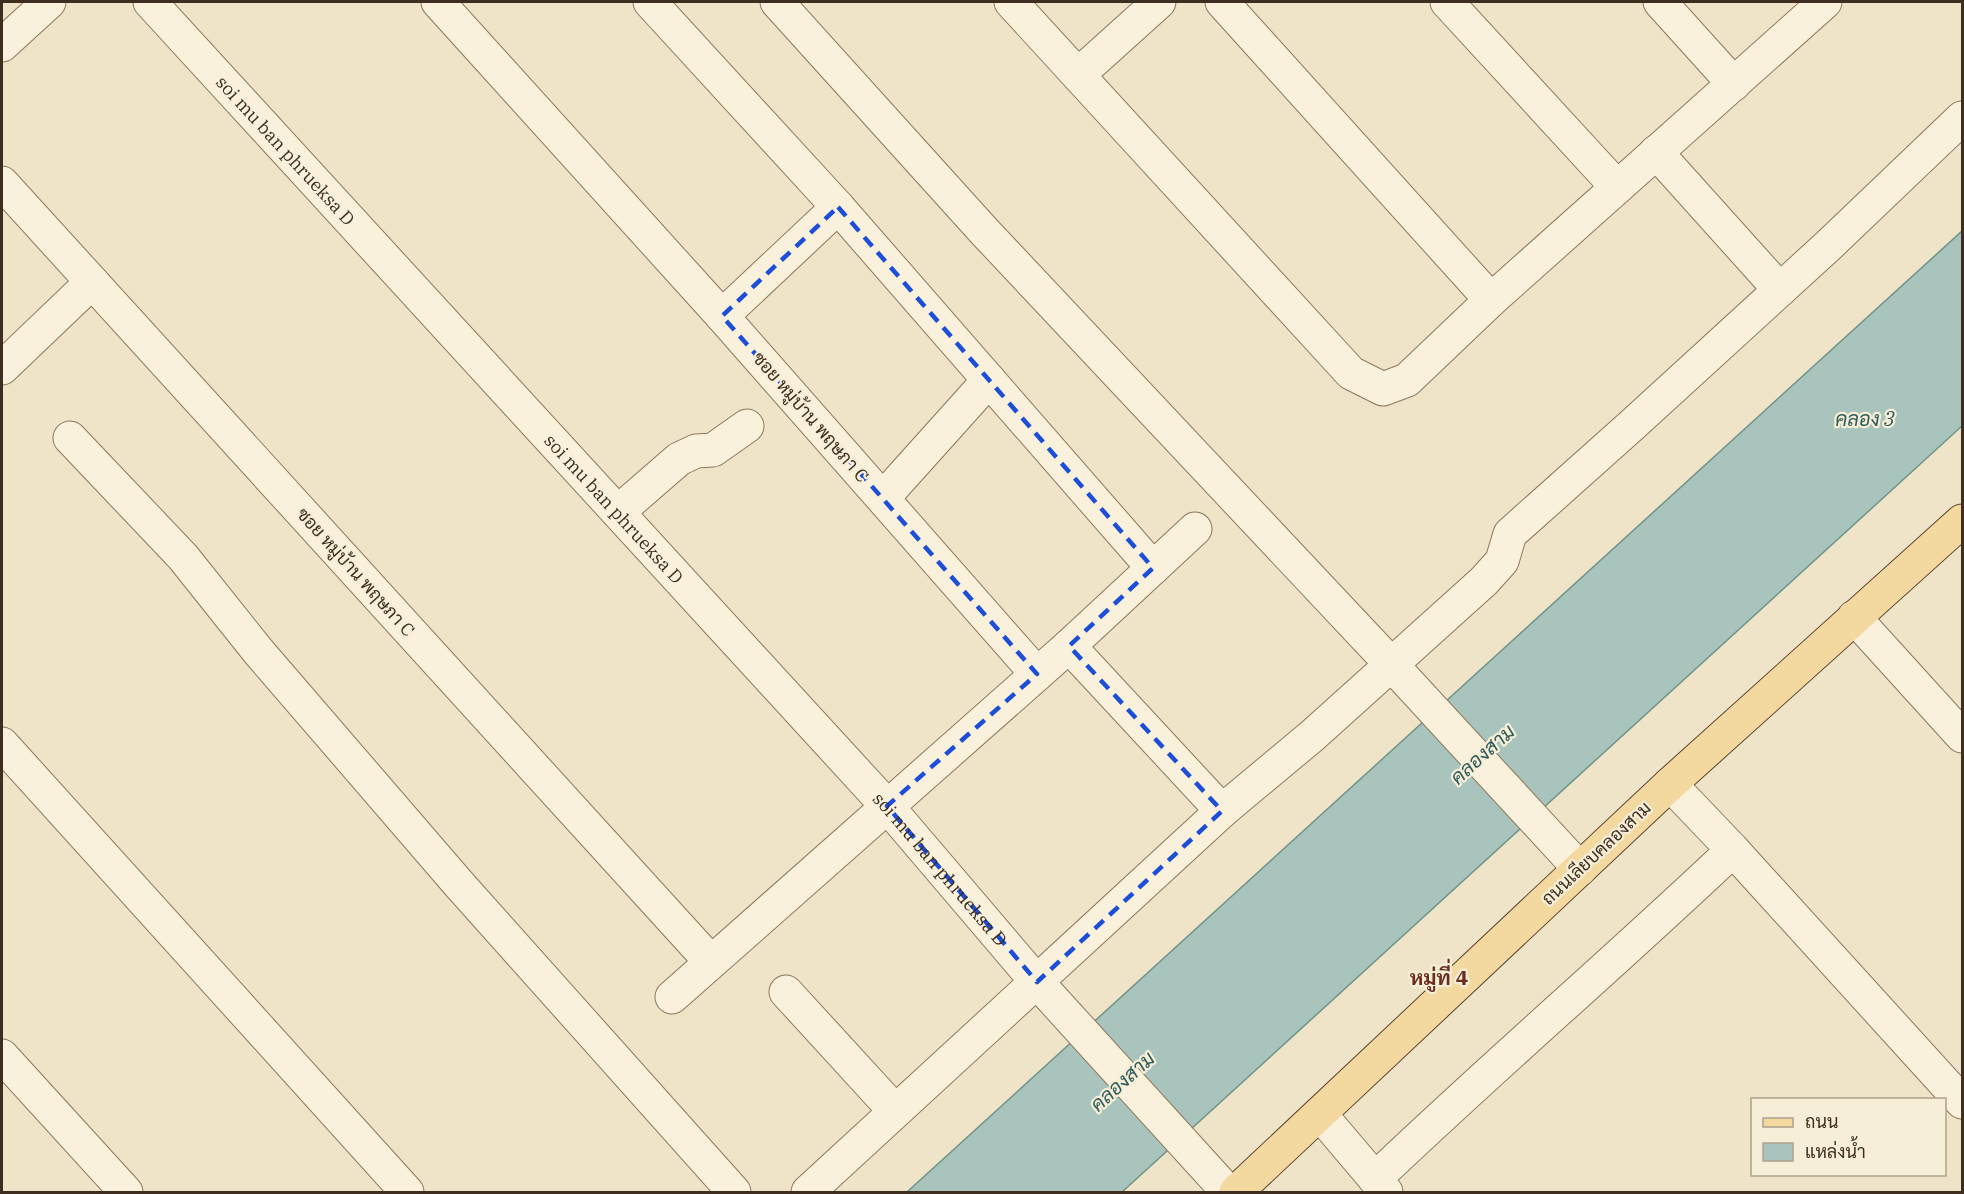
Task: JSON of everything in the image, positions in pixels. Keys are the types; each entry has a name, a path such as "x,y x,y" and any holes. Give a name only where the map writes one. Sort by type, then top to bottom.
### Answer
{"main road":[{"name":"ถนนเลียบคลองสาม","path":"1236,1192 1670,784 1962,521"}],"street":[{"path":"2,45 49,2"},
{"name":"soi mu ban phrueksa D","path":"150,2 886,806 1037,982 1228,1192"},
{"name":"ซอย หมู่บ้าน พฤษภา C","path":"438,2 722,316 1037,674"},
{"path":"650,2 838,207 1153,568"},
{"path":"777,2 983,230 1391,664 1580,869"},
{"path":"1011,2 1351,373 1383,389 1407,380 1491,300 1825,2"},
{"path":"1078,75 1159,2"},
{"path":"1222,2 1491,300"},
{"path":"1448,2 1617,187"},
{"path":"1660,2 1734,84"},
{"path":"808,1192 1222,812 1312,736 1484,581 1502,561 1510,534 1780,290 1962,118"},
{"path":"1656,152 1780,290"},
{"name":"ซอย หมู่บ้าน พฤษภา C","path":"2,183 711,962"},
{"path":"722,316 838,207"},
{"path":"2,368 92,282"},
{"path":"883,498 989,380"},
{"path":"618,512 679,459 696,451 712,450 747,426"},
{"path":"70,438 183,557 258,651 458,883 734,1192"},
{"path":"672,997 1069,646 1195,529"},
{"path":"1854,617 1962,736"},
{"path":"1069,646 1222,812"},
{"path":"2,744 407,1192"},
{"path":"1670,784 1962,1102"},
{"path":"1320,1114 1381,1186 1515,1047 1679,902 1732,850"},
{"path":"786,992 895,1111"},
{"path":"2,1056 126,1192"}],"highlighted area":[{"path":"838,207 1153,568 1069,646 1222,811 1037,982 887,806 1037,674 722,316"}],"water":[{"name":"คลอง 3","path":"1962,231 1962,426 1122,1192 907,1192"}],"district":[{"name":"หมู่ที่ 4","path":"1439,977"}],"water label":[{"name":"คลองสาม","path":"1482,754"},
{"name":"คลองสาม","path":"1122,1081"}]}
